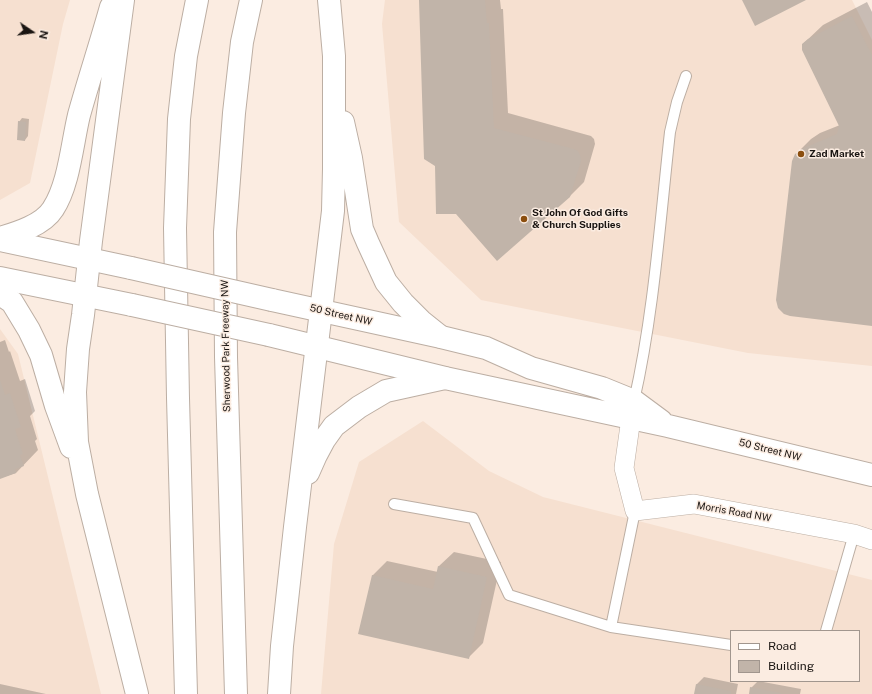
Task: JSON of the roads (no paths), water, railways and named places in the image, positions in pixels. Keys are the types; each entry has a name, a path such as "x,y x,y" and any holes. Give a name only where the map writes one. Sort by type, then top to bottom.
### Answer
{"main road":[{"path":"0,239 22,231 44,218 52,210 61,193 79,116 113,0"},
{"path":"123,0 91,241 90,260 78,349 75,392 78,442 87,494 137,694"},
{"path":"186,694 175,228 179,119 186,56 197,0"},
{"name":"Sherwood Park Freeway NW","path":"236,694 226,357 225,232 234,113 242,42 251,0"},
{"path":"280,694 282,646 298,498 333,211 334,56 329,0"},
{"path":"334,94 345,128 362,229 368,243 386,282 398,298 421,322 441,337"},
{"name":"50 Street NW","path":"0,239 486,348 531,368 602,388 632,409 668,426 872,475"},
{"name":"50 Street NW","path":"0,278 269,335 445,378 632,409"},
{"path":"0,294 12,302 29,330 41,355 56,406 87,494"},
{"path":"298,498 316,455 334,426 359,407 386,391 445,378"}],"street":[{"path":"632,409 624,468 635,511"},
{"name":"Morris Road NW","path":"635,511 694,504 854,534 872,540"}],"lane":[{"path":"632,409 640,374 649,319 670,132 677,102 686,76"},
{"path":"394,504 473,518 509,595 611,627 730,645"},
{"path":"611,627 635,511"},
{"path":"826,630 854,534"}],"place":[{"name":"Zad Market","path":"801,154"},
{"name":"St John Of God Gifts & Church Supplies","path":"524,219"}]}
